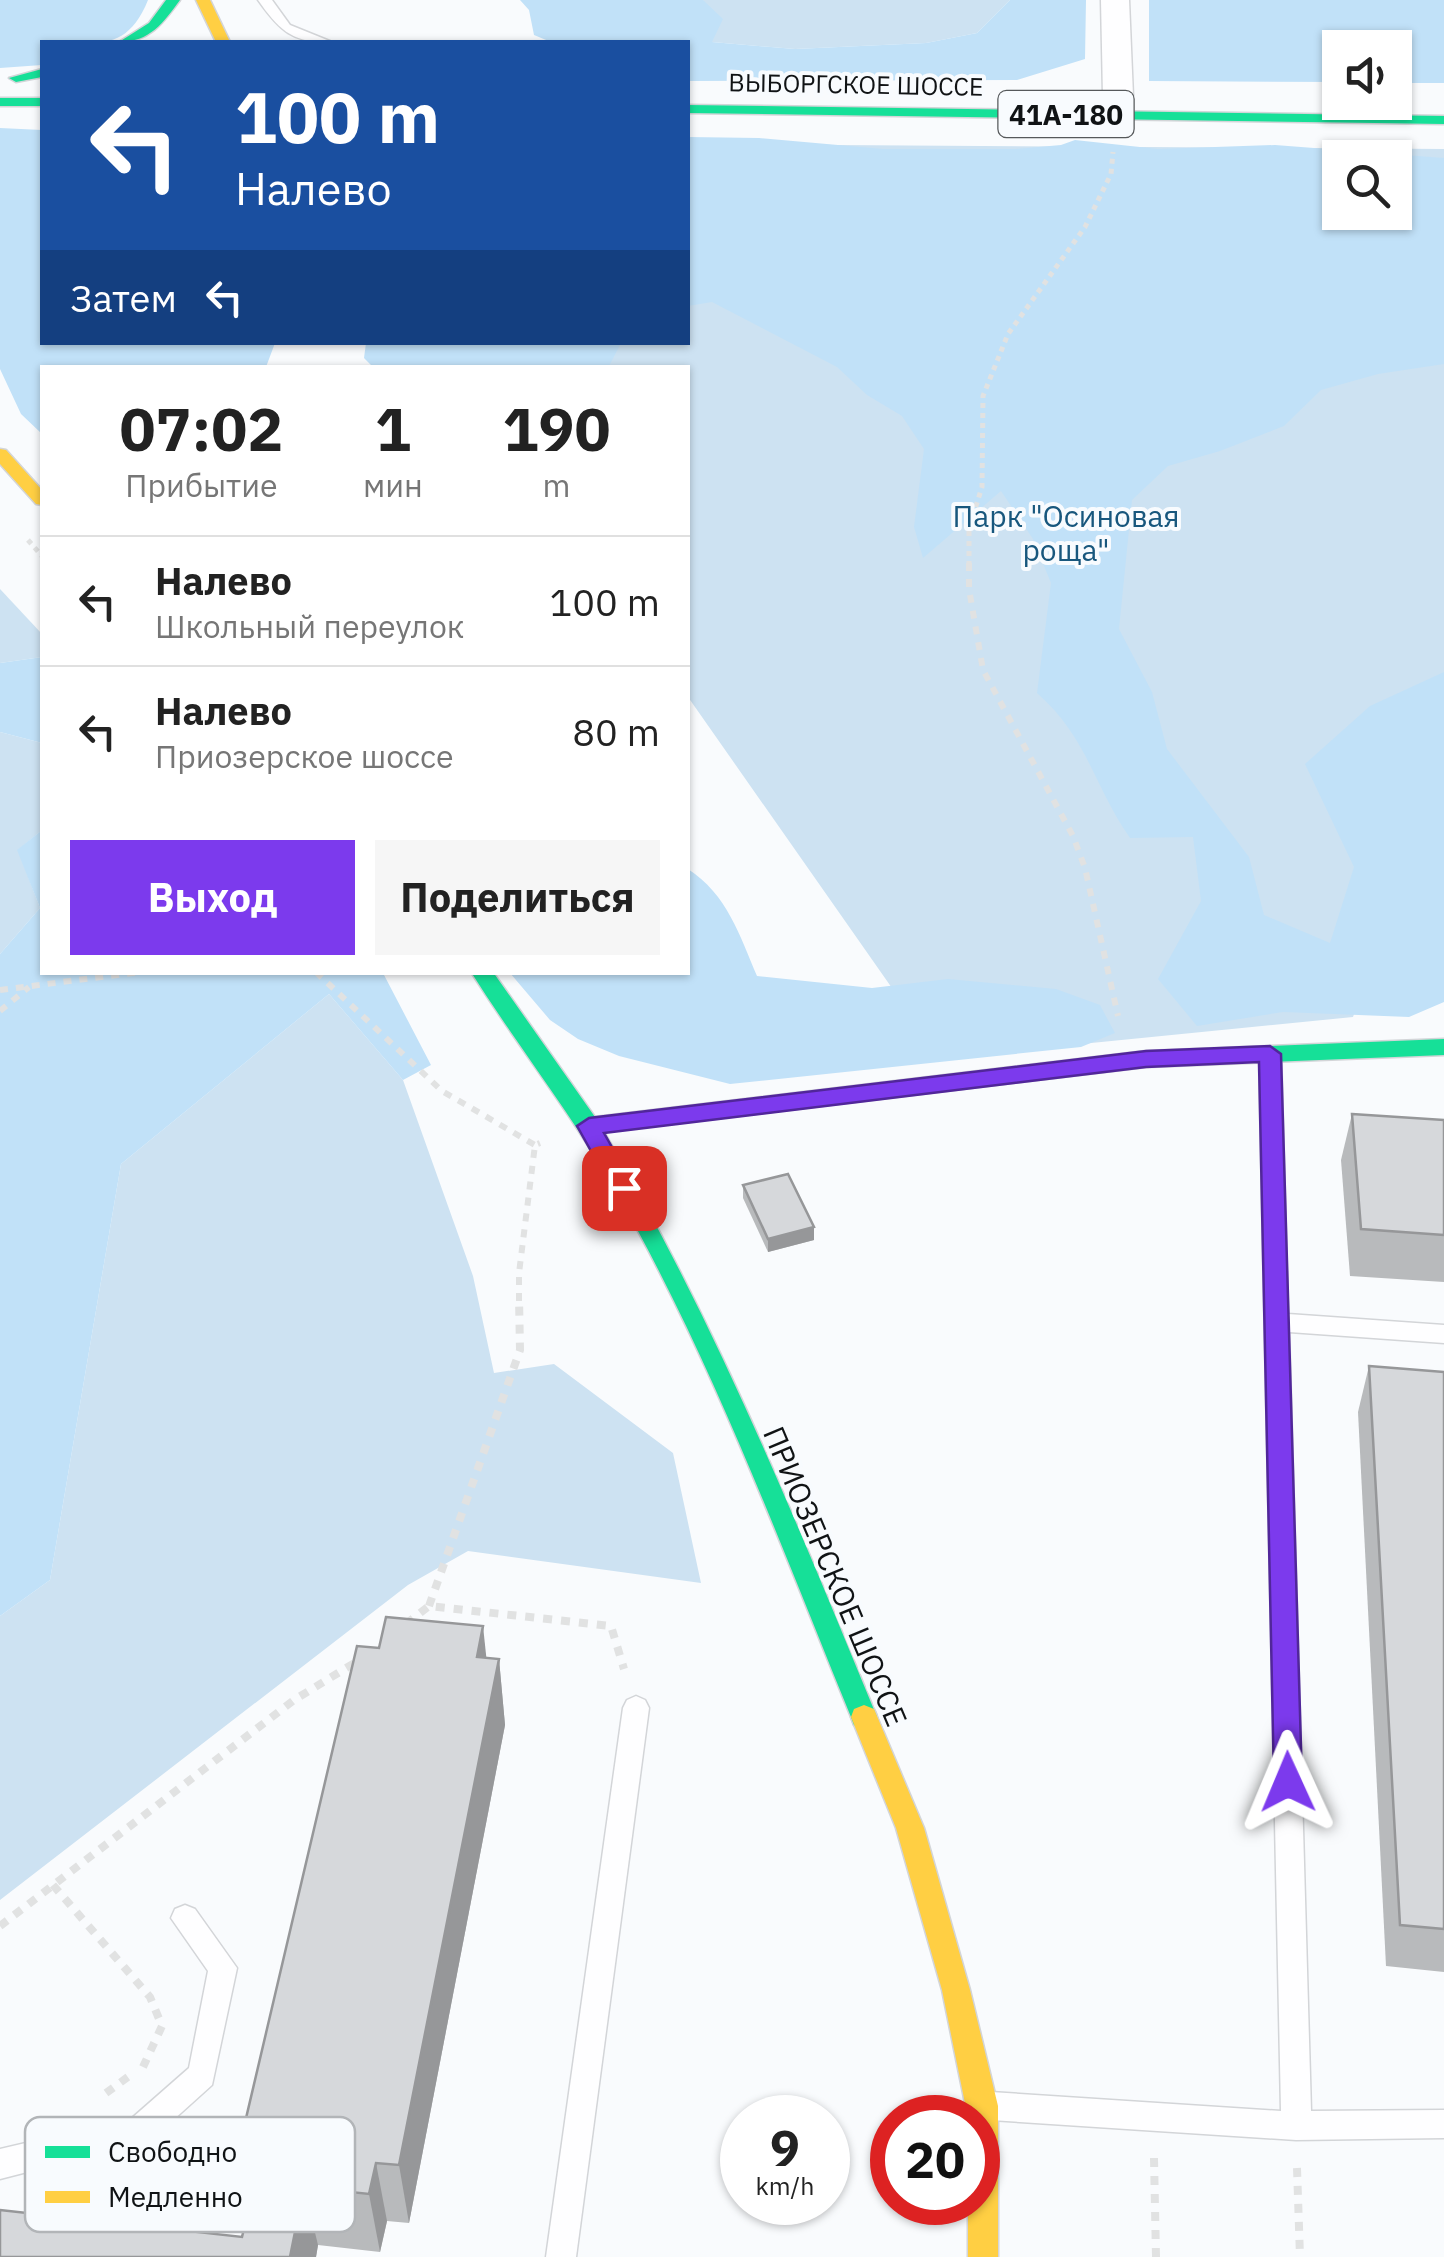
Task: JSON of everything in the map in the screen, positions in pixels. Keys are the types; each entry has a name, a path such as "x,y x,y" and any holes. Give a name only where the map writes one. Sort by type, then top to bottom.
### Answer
{"main road":[{"path":"130,40 154,26 175,0 188,28"},
{"path":"204,0 222,40"},
{"path":"8,78 40,75"},
{"name":"ВЫБОРГСКОЕ ШОССЕ","path":"690,91 1322,98"},
{"path":"1412,99 1444,100"},
{"path":"0,102 40,102"},
{"name":"ВЫБОРГСКОЕ ШОССЕ","path":"690,109 1444,120"},
{"path":"0,454 40,498"},
{"name":"ПРИОЗЕРСКОЕ ШОССЕ","path":"483,975 589,1126 676,1281 785,1526 910,1828 956,1990 980,2095"},
{"path":"589,1126 1146,1059 1444,1046"},
{"name":"ПРИОЗЕРСКОЕ ШОССЕ","path":"982,2225 982,2257"}],"street":[{"path":"1114,0 1118,96"}],"lane":[{"path":"265,0 285,28 318,40"},
{"path":"1270,1054 1296,2126"},
{"path":"1277,1322 1444,1334"},
{"path":"561,2257 636,1708"},
{"path":"155,2117 202,2075 223,1968 185,1918"},
{"path":"1000,2107 1296,2126 1444,2124"},
{"path":"0,2164 25,2158"}],"path":[{"path":"1114,137 1112,174 1046,286 1008,334 983,396 982,487 969,528 969,589 983,670 1073,836 1085,868 1117,1016 1146,1059"},
{"path":"0,990 116,975"},
{"path":"319,975 442,1091 535,1145 589,1126"},
{"path":"0,1011 30,986"},
{"path":"399,1629 429,1606 520,1350 518,1273 535,1145"},
{"path":"429,1606 611,1626 636,1708"},
{"path":"0,1926 294,1700 370,1652"},
{"path":"53,1885 150,1997 162,2026 144,2066 92,2103"},
{"path":"1154,2117 1156,2257"},
{"path":"1296,2126 1300,2257"}],"green space":[{"path":"0,0 148,0 139,18 118,37 40,40 40,65 0,68"},
{"path":"520,0 703,0 723,19 712,42 795,49 926,43 977,33 1010,0 1086,0 1085,59 1017,80 690,81 690,40 546,40 534,35 529,10"},
{"path":"703,0 1010,0 977,33 926,43 795,49 712,42"},
{"path":"1149,0 1444,0 1444,83 1412,83 1412,30 1322,30 1322,82 1149,81"},
{"path":"0,128 40,130 40,345 274,345 267,365 40,365 40,432 21,414 0,369"},
{"path":"690,137 759,138 883,149 1016,149 1075,140 1158,149 1275,145 1322,149 1322,230 1412,230 1412,156 1444,158 1444,364 1378,374 1321,390 1284,426 1168,466 1132,500 1119,629 1152,692 1167,749 1249,857 1264,915 1330,943 1354,867 1305,764 1370,706 1444,672 1444,1002 1409,1017 1283,1012 1197,1026 1158,979 1201,901 1193,837 1130,838 1068,727 1037,693 1051,583 1033,539 1001,491 923,558 914,527 924,449 902,416 867,395 837,367 712,302 690,306"},
{"name":"Парк \"Осиновая роща\"","path":"690,144 1322,148 1322,230 1412,230 1412,149 1444,149 1444,755 1353,1017 941,1058 690,700 690,365 454,365 440,345 690,345"},
{"path":"366,345 620,345 610,365 371,365 364,358"},
{"path":"0,589 40,632 40,657 0,663"},
{"path":"40,657 40,742 0,732 0,663"},
{"path":"0,732 40,742 40,832 18,850 40,908 0,954"},
{"path":"40,832 40,908 17,850"},
{"path":"690,871 722,903 757,976 872,988 948,979 1056,989 1100,1005 1115,1033 1081,1047 730,1084 619,1056 578,1039 550,1020 512,975 690,975"},
{"path":"40,908 40,975 384,975 431,1065 403,1080 329,994 121,1164 50,1580 0,1616 0,954"},
{"path":"329,994 403,1080 473,1276 494,1373 554,1364 673,1453 701,1583 468,1551 408,1585 0,1900 0,1616 50,1580 121,1164"}],"building":[{"path":"1352,1114 1444,1120 1444,1235 1361,1229"},
{"path":"788,1174 814,1227 768,1239 743,1185"},
{"path":"1369,1366 1444,1372 1444,1929 1400,1925"},
{"path":"386,1617 483,1626 477,1657 499,1659 399,2165 376,2163 369,2194 355,2192 355,2117 246,2117 357,1646 379,1648"},
{"path":"0,2210 25,2213 25,2232 197,2232 242,2237 243,2232 295,2232 290,2257 0,2257"}],"traffic: fast":[{"path":"130,40 154,26 173,0"},
{"path":"16,78 40,73"},
{"path":"0,102 40,102"},
{"path":"690,109 1444,120"},
{"path":"483,975 590,1127 669,1269 739,1417 864,1717"},
{"path":"589,1126 1146,1059 1444,1047"}],"traffic: slow":[{"path":"203,0 222,40"},
{"path":"0,454 40,498"},
{"path":"864,1717 910,1828 956,1990 983,2106 983,2257"}],"route":[{"path":"624,1188 589,1126 1146,1059 1270,1054 1288,1782"}]}
